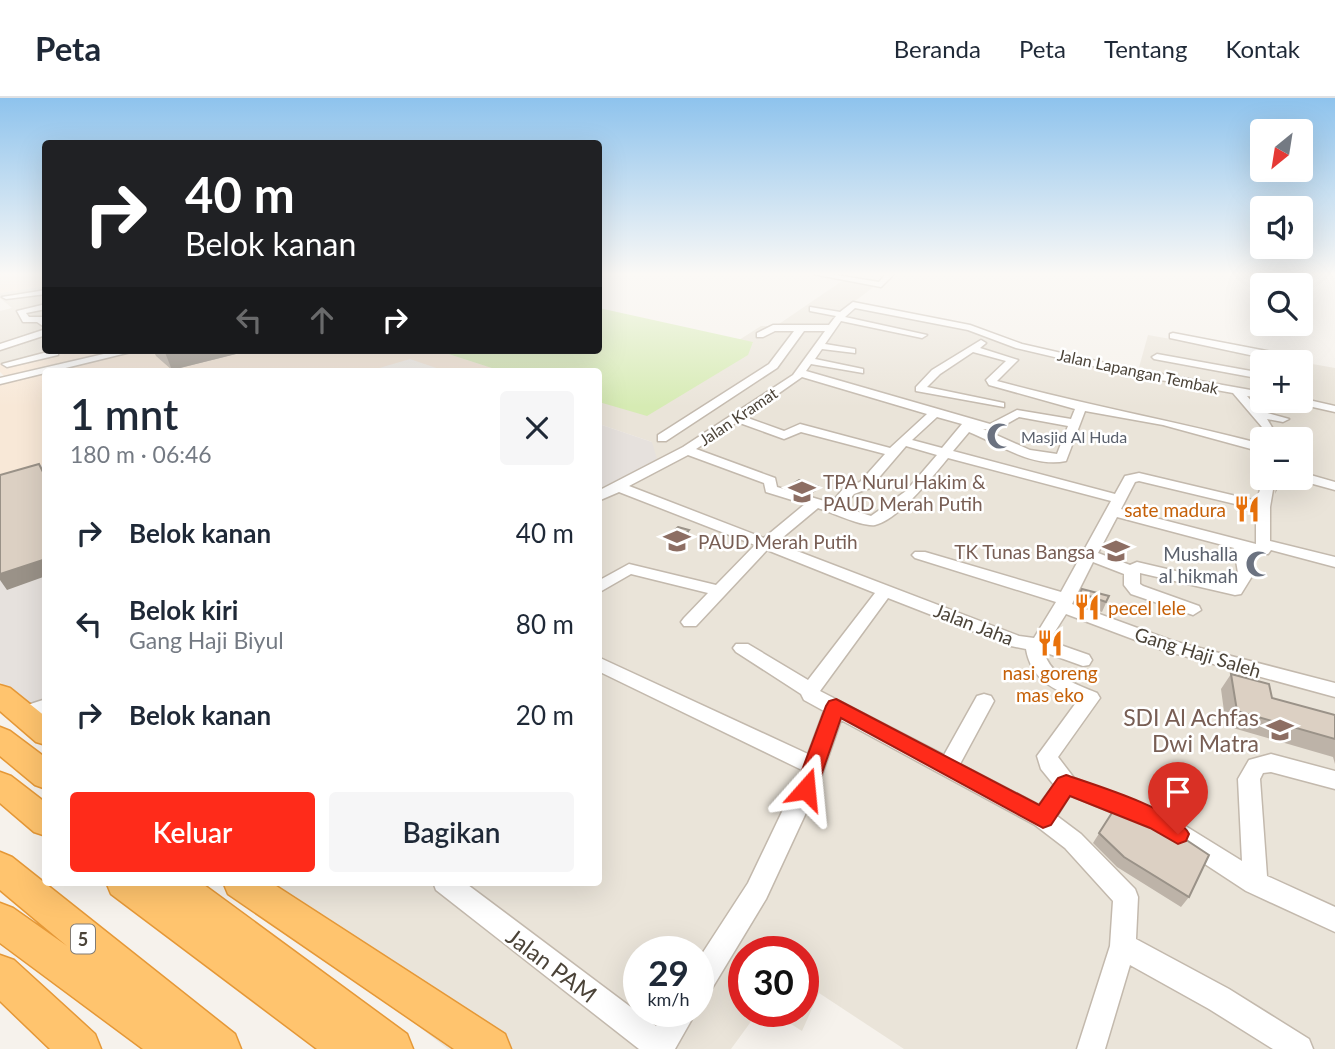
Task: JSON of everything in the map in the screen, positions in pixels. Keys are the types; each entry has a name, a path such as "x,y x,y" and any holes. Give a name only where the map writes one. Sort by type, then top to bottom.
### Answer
{"highway":[{"path":"0,695 34,710 42,726"},
{"path":"0,738 42,773"},
{"path":"0,785 42,818"},
{"name":"5","path":"0,868 220,1049"},
{"path":"128,886 351,1049"},
{"path":"177,886 392,1049"},
{"path":"246,886 490,1049"},
{"path":"0,921 177,1049"},
{"path":"0,974 80,1049"}],"street":[{"path":"25,318 42,322"},
{"name":"Jalan Kramat","path":"602,495 687,450 801,373 838,318"},
{"path":"850,318 922,335"},
{"name":"Jalan Lapangan Tembak","path":"923,318 953,324 990,338 1127,371 1250,393"},
{"path":"760,335 773,328 831,328"},
{"path":"662,438 779,360 801,328"},
{"path":"0,347 42,333"},
{"path":"1173,336 1250,351"},
{"path":"990,338 936,372 920,389 1000,405"},
{"path":"820,346 852,351"},
{"path":"973,349 1013,360 991,382 1082,407 1164,422 1250,445"},
{"path":"7,364 46,354"},
{"path":"83,364 119,354"},
{"path":"66,368 127,354"},
{"path":"1157,357 1250,374"},
{"path":"811,361 859,372"},
{"path":"0,382 42,373"},
{"path":"801,373 935,412 968,424 1012,447 1054,458 1062,458 1082,407"},
{"path":"29,376 42,374"},
{"path":"757,377 784,384"},
{"path":"1237,391 1250,407"},
{"path":"1031,415 1041,396"},
{"path":"1313,404 1335,409"},
{"path":"833,510 849,491 865,485 893,452 935,412"},
{"path":"968,424 992,428 1017,413 1076,424"},
{"path":"1255,413 1283,419"},
{"path":"1255,413 1268,427"},
{"path":"735,417 784,435 800,428 893,452"},
{"path":"687,450 770,481 771,489 873,521 911,494 968,424"},
{"path":"904,442 1241,546 1335,562"},
{"name":"Jalan Jaha","path":"619,487 1017,642 1035,644 1064,603 1130,479 1139,477 1263,507"},
{"path":"1313,479 1335,486"},
{"path":"1263,548 1263,507 1267,490"},
{"path":"690,622 764,545 814,504"},
{"path":"1132,571 1137,567 1236,590 1246,573 1241,546"},
{"name":"Gang Haji Saleh","path":"920,555 1064,603 1168,646 1335,690"},
{"path":"1089,555 1132,571"},
{"path":"602,586 629,569 719,591"},
{"path":"1132,571 1132,585 1138,590 1193,610"},
{"path":"810,690 886,590"},
{"path":"1083,660 1035,644 1035,664 1047,677 1090,698 1047,756 1048,763 1066,784 1158,821 1255,883 1335,920"},
{"path":"742,648 810,690 811,695 1043,818 1073,842 1126,897 1123,946 1091,1049"},
{"path":"602,665 813,766"},
{"path":"948,767 984,701"},
{"path":"714,960 757,891 806,789 836,706"},
{"path":"1255,883 1249,779 1256,766 1271,763 1335,780"},
{"path":"1043,818 1066,784"},
{"name":"Jalan PAM","path":"450,886 659,1048"},
{"path":"1123,946 1219,999 1299,1049"},
{"path":"659,1048 672,1027"}],"shaded area":[{"path":"0,318 42,318 44,354 0,363"},
{"path":"787,318 922,318 984,331 995,338 1138,371 1148,335 1250,353 1250,413 1313,413 1313,364 1335,368 1335,1049 904,1049 819,993 819,936 728,936 728,1027 747,1027 731,1049 448,1049 242,891 247,886 602,886 602,491 652,442 602,425 602,403 753,343 739,340 761,326 776,326"},
{"path":"43,354 448,354 492,368 436,368 410,359 379,368 42,368 42,465 0,477 0,377 4,376 0,372 0,363"},
{"path":"602,425 652,442 657,459 602,492"},
{"path":"42,465 42,704 29,708 0,682 0,477"}],"green space":[{"path":"602,318 646,318 753,342 748,355 647,416 602,403 602,368 492,368 448,354 602,354"}],"building":[{"path":"39,464 42,470 42,560 0,574 0,475"},
{"path":"799,480 817,486 812,490 793,484"},
{"path":"678,527 689,530 677,542 666,538"},
{"path":"1082,589 1109,596 1106,602 1080,593"},
{"path":"1231,674 1269,684 1272,698 1335,715 1335,739 1237,711"},
{"path":"1117,805 1156,820 1209,855 1189,897 1124,857 1099,833"}],"place":[{"name":"Masjid Al Huda","path":"1000,436"},
{"name":"TPA Nurul Hakim & PAUD Merah Putih","path":"802,492"},
{"name":"sate madura","path":"1247,509"},
{"name":"PAUD Merah Putih","path":"677,541"},
{"name":"TK Tunas Bangsa","path":"1116,551"},
{"name":"Mushalla al hikmah","path":"1259,564"},
{"name":"pecel lele","path":"1087,607"},
{"name":"nasi goreng mas eko","path":"1050,643"},
{"name":"SDI Al Achfas Dwi Matra","path":"1280,730"}],"route":[{"path":"806,789 836,706 1043,818 1066,784 1158,821 1178,834"}]}
